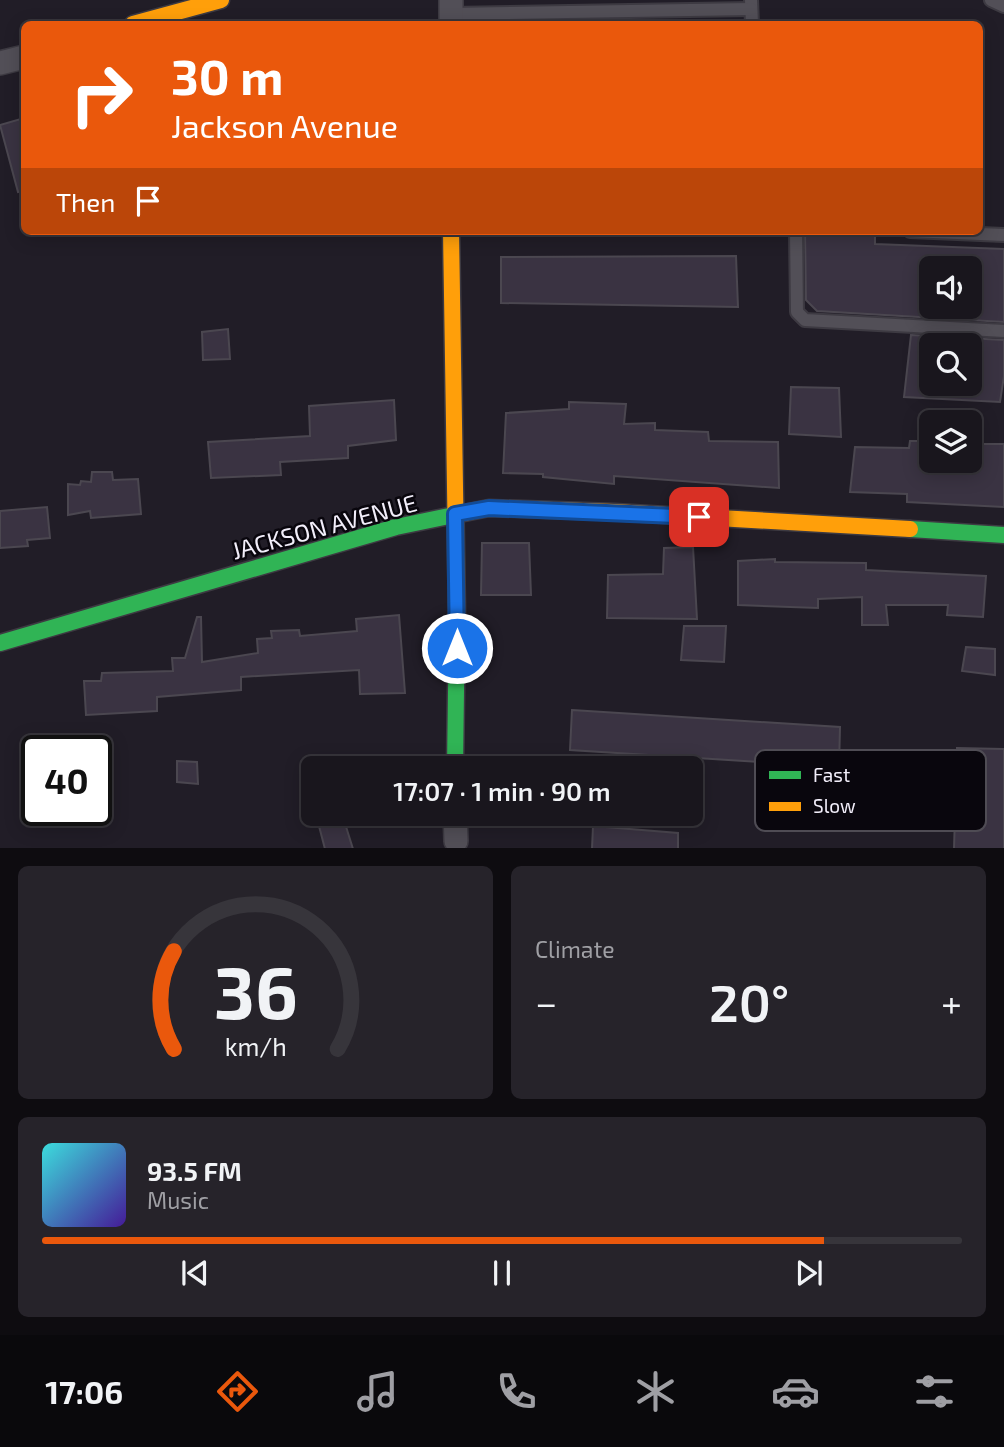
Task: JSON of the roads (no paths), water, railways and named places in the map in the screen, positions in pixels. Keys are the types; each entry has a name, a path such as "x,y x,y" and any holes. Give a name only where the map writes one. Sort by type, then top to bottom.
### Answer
{"street":[{"path":"144,21 221,0"},
{"path":"0,63 21,58"},
{"path":"451,235 457,623 455,756"},
{"name":"JACKSON AVENUE","path":"0,643 383,531 489,508 614,512 1004,535"},
{"path":"455,826 456,841"}],"lane":[{"path":"991,0 1004,6"},
{"path":"451,13 751,5"},
{"path":"983,234 1004,235"},
{"path":"796,235 797,312 806,320 1004,331"}]}
